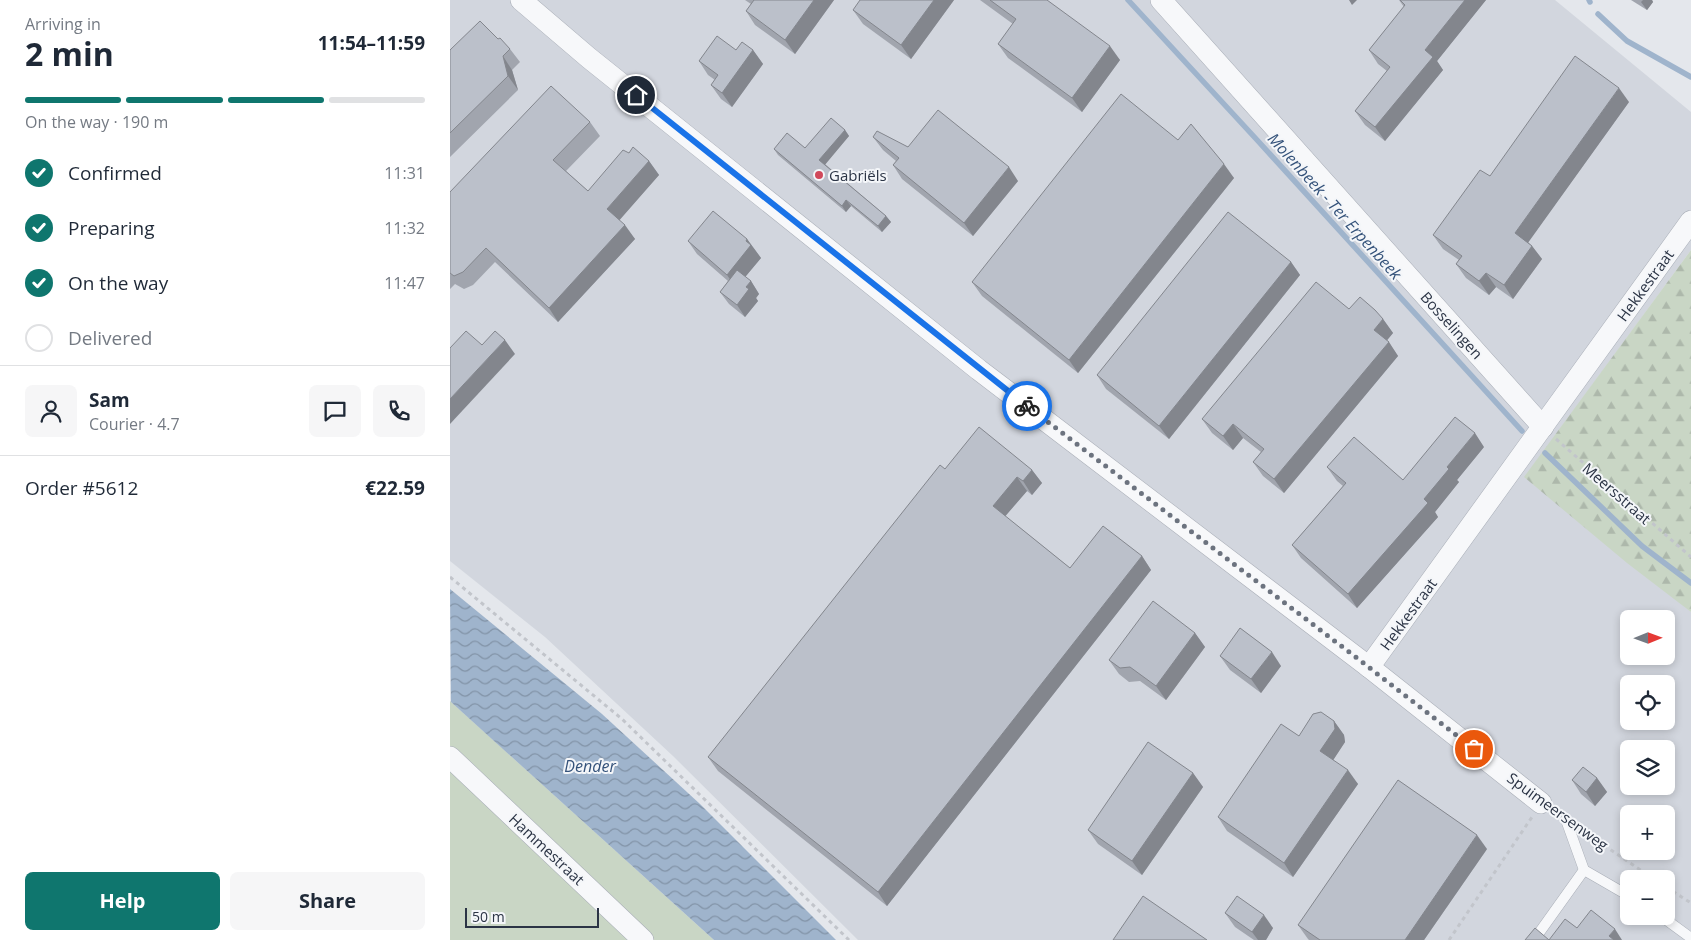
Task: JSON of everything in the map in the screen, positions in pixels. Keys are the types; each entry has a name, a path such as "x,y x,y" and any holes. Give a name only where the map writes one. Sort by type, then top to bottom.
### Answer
{"street":[{"path":"521,0 589,58 979,370 1369,667"},
{"name":"Bosselingen","path":"1160,0 1543,427"},
{"name":"Hekkestraat","path":"1369,667 1691,221"},
{"name":"Spuimeersenweg","path":"1369,667 1541,803"},
{"name":"Hammestraat","path":"450,757 643,940"}],"lane":[{"path":"1566,820 1584,870 1620,891"},
{"path":"1534,940 1584,870"},
{"path":"1673,925 1691,938"}],"path":[{"name":"Meersstraat","path":"1543,427 1691,557"},
{"path":"450,577 622,719 849,940"},
{"path":"1448,940 1541,803"},
{"name":"Spuimeersenweg","path":"1566,820 1641,870"},
{"path":"1675,893 1691,903"}],"shaded area":[{"path":"450,0 1555,0 1691,112 1691,250 1530,470 1691,612 1691,940 858,940 673,756 545,637 450,561"}],"green space":[{"path":"1691,250 1691,612 1627,563 1524,477"},
{"path":"450,701 714,940 450,940"}],"water":[{"name":"Dender","path":"450,589 602,714 700,804 836,940 714,940 451,702"}],"building":[{"path":"754,0 814,0 785,40 746,11"},
{"path":"860,0 934,0 901,45 853,10"},
{"path":"990,0 1047,0 1110,46 1072,98 998,44 1016,19"},
{"path":"1400,0 1465,0 1425,50 1433,57 1375,127 1355,111 1390,67 1369,50 1405,5"},
{"path":"480,21 510,49 503,56 508,76 450,133 450,50"},
{"path":"717,36 736,50 742,42 753,50 722,93 711,85 718,75 699,61"},
{"path":"1575,56 1619,88 1515,233 1532,246 1504,285 1486,273 1479,281 1456,264 1462,256 1433,235 1480,170 1490,176"},
{"path":"551,86 590,122 553,160 588,191 623,150 629,153 633,147 649,161 607,209 625,225 549,308 486,248 463,272 454,276 450,273 450,192"},
{"path":"1121,94 1178,140 1191,124 1224,164 1069,360 972,282"},
{"path":"938,110 1009,167 964,223 893,165 899,158 873,137 877,131 908,147"},
{"path":"831,118 845,130 819,160 886,216 878,226 846,200 842,206 774,149 787,133 805,148"},
{"path":"713,211 747,239 746,241 751,245 727,275 688,241"},
{"path":"1228,212 1291,262 1159,426 1097,375"},
{"path":"737,270 751,281 746,287 749,289 737,305 720,292"},
{"path":"1316,282 1349,309 1360,297 1383,319 1374,330 1389,342 1274,479 1253,462 1264,449 1233,424 1223,436 1202,419"},
{"path":"466,331 482,345 495,331 505,340 450,399 450,348"},
{"path":"1455,417 1475,433 1424,499 1428,503 1348,594 1292,545 1346,483 1327,467 1354,437 1403,480"},
{"path":"979,427 1032,470 1023,481 1017,477 993,506 1070,568 1103,526 1142,556 878,892 708,757 940,465 945,469"},
{"path":"1153,601 1195,633 1156,686 1130,667 1120,668 1109,660"},
{"path":"1240,628 1272,652 1251,679 1220,656"},
{"path":"1321,712 1334,721 1335,729 1320,751 1348,770 1284,863 1218,817 1281,724 1299,736 1313,714"},
{"path":"1148,742 1193,773 1132,861 1088,830"},
{"path":"1583,767 1597,778 1586,792 1572,780"},
{"path":"1398,780 1477,835 1405,940 1320,940 1298,925"},
{"path":"1143,896 1207,940 1113,940"},
{"path":"1237,896 1264,915 1252,932 1225,913"},
{"path":"1591,910 1615,929 1609,936 1614,940 1549,940 1565,919 1577,928"},
{"path":"1535,928 1549,940 1525,940"}],"waterway":[{"name":"Molenbeek - Ter Erpenbeek","path":"1128,0 1522,431"},
{"path":"1598,14 1627,41 1691,77"},
{"name":"Molenbeek - Ter Erpenbeek","path":"1545,453 1642,546 1691,583"}],"way so far":[{"path":"1027,406 1474,749"}],"place":[{"name":"Gabriëls","path":"819,175"}],"route":[{"path":"636,95 1027,406"}]}
